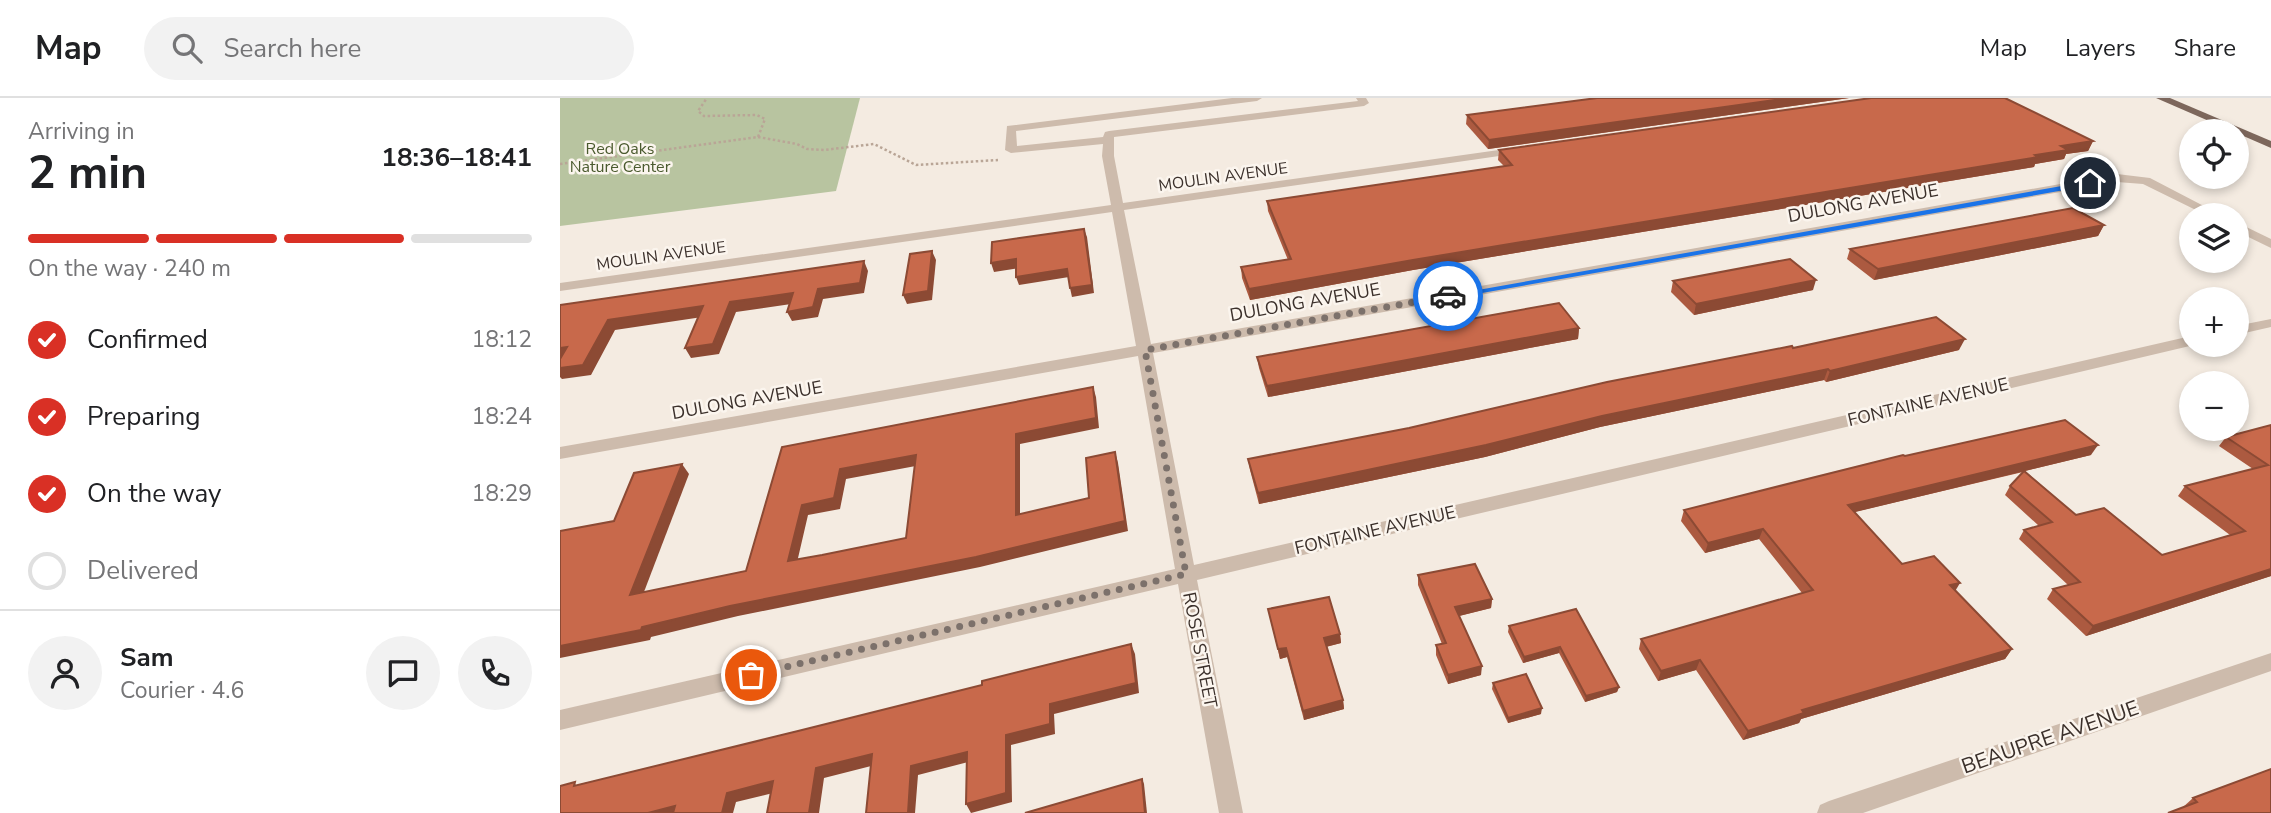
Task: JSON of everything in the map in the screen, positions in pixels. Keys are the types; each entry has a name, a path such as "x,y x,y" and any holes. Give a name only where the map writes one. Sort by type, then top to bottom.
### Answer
{"main road":[{"path":"2161,98 2271,145"}],"street":[{"path":"1257,98 1010,128 1011,150 1109,148 1109,134 1364,103 1361,98"},
{"name":"ROSE STREET","path":"1109,148 1231,813"},
{"name":"MOULIN AVENUE","path":"560,286 1535,148"},
{"name":"DULONG AVENUE","path":"560,453 2117,178 2146,181 2191,203"},
{"path":"2249,233 2271,244"},
{"path":"2249,328 2271,323"},
{"name":"FONTAINE AVENUE","path":"560,720 2179,344"},
{"name":"BEAUPRE AVENUE","path":"1829,813 2271,662"}],"path":[{"path":"707,98 698,111 704,116 757,115 765,119 758,137"},
{"path":"560,163 758,137 797,144 807,149 824,150 874,144 916,165 989,161 1007,157"}],"green space":[{"name":"Red Oaks Nature Center","path":"560,98 860,98 836,191 560,226"}],"building":[{"path":"1597,98 1789,98 1489,140 1467,115"},
{"path":"1871,98 2005,98 2093,141 2061,146 2068,150 2035,155 2038,157 1249,289 1241,267 1291,259 1267,201 1512,165 1499,150"},
{"path":"2073,208 2104,225 1878,269 1850,249"},
{"path":"1084,229 1092,285 1070,288 1067,269 1016,277 1016,259 991,263 992,242"},
{"path":"932,251 928,291 903,295 910,254"},
{"path":"1790,259 1816,280 1696,304 1673,281"},
{"path":"864,261 860,283 818,289 813,307 787,312 793,293 730,302 713,344 685,348 703,306 608,320 583,365 560,368 560,359 567,347 560,348 560,305"},
{"path":"1559,303 1579,328 1267,386 1257,357"},
{"path":"1936,317 1965,339 1830,371 1828,369 1602,416 1486,445 1258,493 1248,459 1409,428 1607,382 1792,346 1793,348"},
{"path":"1093,387 1096,418 1016,434 1016,515 1089,498 1086,458 1115,452 1125,521 976,557 730,606 642,627 641,630 560,646 560,531 614,521 634,473 682,464 630,595 746,571 782,447","holes":["916,455 906,538 822,555 788,561 802,505 834,498 840,469"]},
{"path":"2065,420 2098,445 1848,505 1902,564 1934,556 1960,583 1950,585 2012,649 1802,710 1804,713 1748,731 1700,660 1661,671 1641,639 1813,590 1763,529 1708,543 1684,510 1903,455"},
{"path":"2271,425 2271,569 2093,626 2053,589 2080,582 2024,530 2052,522 2010,486 2024,471 2076,515 2104,508 2162,555 2245,531 2185,486 2268,465 2232,441 2249,441 2249,431"},
{"path":"1475,564 1492,599 1455,607 1482,666 1448,675 1436,645 1446,643 1418,575"},
{"path":"1329,597 1340,634 1324,638 1343,700 1303,711 1286,648 1278,649 1268,609"},
{"path":"1576,609 1619,687 1586,696 1560,647 1524,657 1509,626"},
{"path":"1131,644 1136,683 1050,704 1050,724 1006,735 1006,793 966,804 967,752 911,766 908,813 866,813 872,754 816,768 809,813 767,813 773,781 727,793 722,813 673,813 675,806 648,813 560,813 560,786 575,782 574,786 798,731"},
{"path":"1526,674 1542,708 1508,718 1493,683"},
{"path":"2271,769 2271,813 2168,813 2197,802 2193,798"},
{"path":"1142,779 1145,813 1025,813"}],"way so far":[{"path":"751,675 1186,574 1145,350 1448,296"}],"route":[{"path":"1448,296 2090,183"}]}
